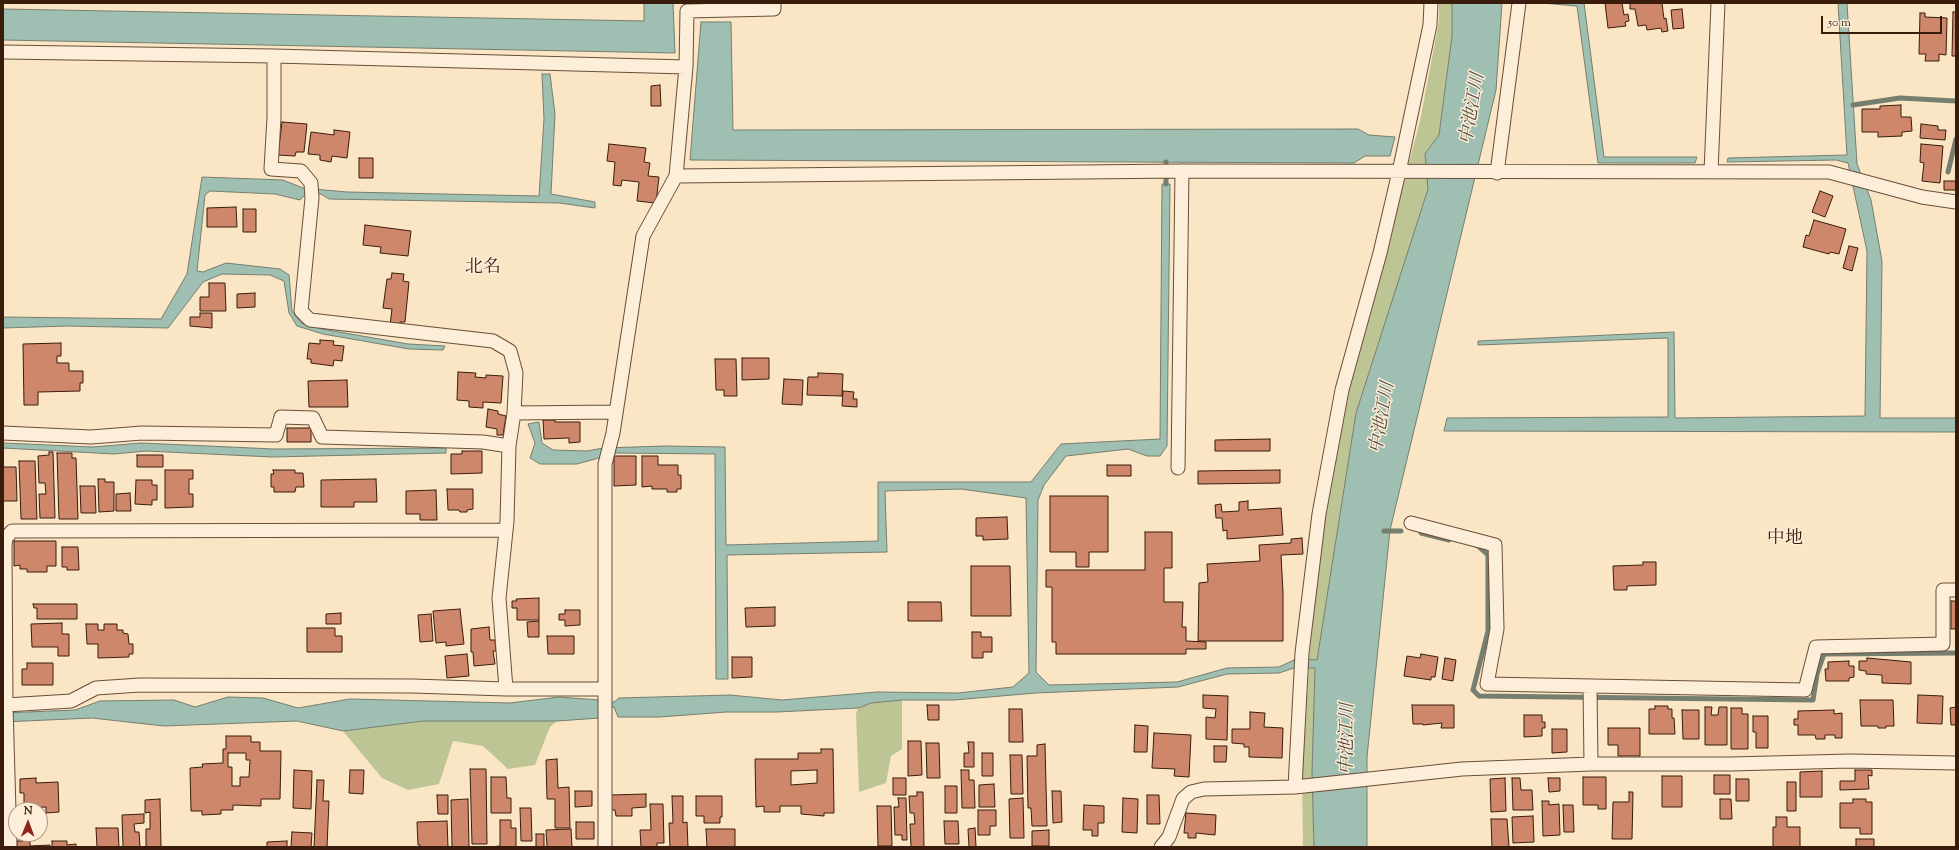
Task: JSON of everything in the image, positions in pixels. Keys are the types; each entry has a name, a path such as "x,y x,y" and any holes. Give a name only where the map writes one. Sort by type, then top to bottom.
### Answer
{"street":[{"path":"605,847 605,464 616,412 643,236 676,176 686,67 687,7 774,9 774,3"},
{"path":"1295,787 1302,653 1319,514 1342,390 1403,172 1430,25 1431,3"},
{"path":"1493,173 1519,3"},
{"path":"1711,172 1718,3"},
{"path":"3,52 274,56 686,67"},
{"path":"274,56 274,118 271,169 301,171 311,183 312,198 301,312 310,320 493,341 510,351 516,373 514,413 510,446 507,521 499,598 506,689"},
{"path":"1178,468 1182,171"},
{"path":"676,176 1182,171 1493,173 1829,172 1922,197 1956,202"},
{"path":"514,413 616,412"},
{"path":"3,433 91,437 142,433 276,435 281,417 313,418 322,437 483,442 510,446"},
{"path":"1411,522 1495,545 1497,629 1486,684 1590,694 1805,690 1816,647 1943,644 1943,590 1956,590"},
{"path":"10,847 4,595 6,538 12,532 505,530"},
{"path":"6,708 71,700 96,688 140,685 412,686 506,689 604,699"},
{"path":"1590,694 1591,764"},
{"path":"1161,847 1169,837 1183,799 1191,792 1204,789 1295,787 1462,769 1591,764 1850,762 1956,763"}],"green space":[{"path":"1439,3 1452,3 1452,36 1439,135 1425,154 1428,189 1356,413 1317,660 1309,660 1324,518 1350,385 1420,121 1439,21"},
{"path":"1309,668 1316,668 1312,772 1314,847 1303,847 1302,777"},
{"path":"902,700 902,749 891,756 886,783 859,792 856,714 858,708 871,703"},
{"path":"423,721 557,721 550,727 535,765 508,769 483,746 453,741 439,784 408,790 382,778 343,731"}],"water":[{"path":"644,3 673,3 675,53 3,40 3,9 644,21"},
{"name":"中池江川","path":"1452,3 1502,3 1496,90 1390,530 1367,757 1367,847 1314,847 1312,772 1315,668 1294,668 1279,673 1227,674 1178,687 1036,693 954,700 902,700 871,703 858,708 777,712 726,712 660,717 618,717 614,707 599,709 600,718 557,721 423,721 343,731 297,721 164,726 92,718 3,722 3,713 75,710 100,701 174,700 195,707 228,697 263,698 298,708 350,699 510,703 559,697 599,700 599,703 614,702 619,698 730,695 782,700 877,692 958,693 1013,687 1029,673 1026,498 961,489 885,491 887,552 727,555 728,679 716,679 715,454 617,453 577,464 540,464 530,458 535,443 528,424 539,422 542,443 553,450 587,451 603,448 665,446 725,447 726,545 878,541 878,482 1031,482 1061,444 1160,439 1162,184 1170,184 1167,446 1160,456 1147,456 1128,449 1066,456 1044,485 1038,500 1036,672 1049,685 1177,682 1227,668 1279,667 1296,659 1317,660 1356,413 1428,189 1425,154 1439,135 1452,36"},
{"path":"1541,3 1584,3 1604,157 1697,157 1695,163 1598,163 1577,6"},
{"path":"1838,3 1847,3 1857,164 1871,200 1882,261 1880,418 1956,418 1956,432 1444,431 1447,418 1668,417 1668,338 1478,345 1478,341 1674,332 1675,418 1865,416 1867,251 1848,163 1836,160 1727,162 1728,158 1847,155"},
{"path":"701,22 731,22 733,130 1358,129 1369,135 1395,137 1390,156 1365,156 1354,163 690,160"},
{"path":"542,74 550,74 555,114 551,194 595,202 595,208 559,203 329,199 321,194 306,194 300,200 275,194 210,191 205,195 197,271 203,272 226,263 280,269 289,275 292,311 301,323 322,329 408,344 445,346 443,350 409,349 323,334 297,326 289,313 284,281 270,275 222,274 203,282 168,328 67,326 3,328 3,317 161,319 187,274 202,177 283,180 303,188 347,192 539,196 544,119"},
{"path":"3,443 93,447 141,443 274,449 446,448 446,453 272,457 146,451 114,454 3,448"}],"building":[{"path":"1605,3 1622,3 1624,15 1628,14 1629,21 1625,22 1626,26 1608,28"},
{"path":"1630,3 1662,3 1664,19 1666,18 1668,31 1662,32 1661,28 1647,30 1646,25 1638,26 1635,9 1630,9"},
{"path":"1682,9 1684,28 1673,29 1671,10"},
{"path":"1953,12 1956,12 1956,56 1952,56"},
{"path":"1920,13 1925,13 1925,17 1947,18 1946,55 1939,54 1939,61 1925,61 1926,54 1919,54"},
{"path":"660,85 661,106 651,106 651,86"},
{"path":"1901,105 1901,117 1911,117 1912,131 1902,132 1902,136 1878,137 1878,132 1862,132 1862,109 1880,109 1880,106"},
{"path":"282,122 307,124 304,152 296,152 295,156 278,155"},
{"path":"1921,124 1938,126 1938,130 1946,130 1945,140 1920,138"},
{"path":"334,130 350,132 347,158 332,156 331,162 320,160 320,155 308,154 311,132 334,135"},
{"path":"609,144 646,148 644,162 650,163 648,176 659,177 656,203 637,201 639,182 622,180 621,186 613,185 615,162 607,161"},
{"path":"1921,144 1943,146 1940,183 1922,181 1924,163 1920,162"},
{"path":"359,158 373,158 373,178 359,178"},
{"path":"1944,181 1956,181 1956,190 1944,190"},
{"path":"1820,191 1833,196 1825,217 1812,212"},
{"path":"236,207 237,227 207,227 207,208"},
{"path":"243,209 256,209 256,232 243,232"},
{"path":"1814,220 1846,229 1839,254 1830,252 1829,254 1803,247 1806,235 1809,236"},
{"path":"365,225 411,231 408,256 380,253 381,247 363,245"},
{"path":"1849,246 1858,248 1852,271 1843,268"},
{"path":"392,273 404,274 403,281 409,282 405,322 400,322 399,326 390,325 392,309 383,308 387,279 391,279"},
{"path":"209,283 225,283 226,311 200,311 200,297 209,297"},
{"path":"255,293 255,307 237,308 237,294"},
{"path":"200,313 212,313 212,328 190,326 190,317 200,317"},
{"path":"320,340 334,341 333,345 344,346 342,361 334,360 333,366 311,363 311,359 307,359 309,343 320,344"},
{"path":"61,343 61,356 57,356 57,363 69,363 69,371 83,371 83,383 80,383 80,391 38,392 38,405 24,405 23,344"},
{"path":"742,358 769,358 769,379 742,380"},
{"path":"715,359 736,359 737,396 724,396 724,390 716,390"},
{"path":"458,372 476,373 475,377 486,378 486,375 503,376 501,403 483,402 483,408 469,407 469,401 457,400"},
{"path":"818,373 843,374 842,396 807,395 808,377 818,377"},
{"path":"784,379 803,380 802,405 782,404"},
{"path":"347,380 348,407 309,407 308,381"},
{"path":"843,391 854,392 853,399 857,399 857,407 842,406"},
{"path":"488,409 498,411 498,414 506,416 503,435 497,435 497,429 486,427"},
{"path":"543,420 555,420 555,422 580,422 580,442 569,443 569,438 544,439"},
{"path":"287,428 311,428 311,442 287,442"},
{"path":"1270,439 1270,451 1215,451 1215,440"},
{"path":"462,451 482,451 482,473 451,474 451,454 462,454"},
{"path":"49,452 53,452 55,518 40,518 39,494 46,494 45,483 39,483 38,456 49,455"},
{"path":"57,453 72,453 72,458 76,458 78,519 59,519"},
{"path":"137,455 163,455 163,467 137,467"},
{"path":"614,456 636,456 636,485 614,486"},
{"path":"642,456 658,456 658,465 678,465 678,475 681,475 681,489 677,489 677,492 667,492 667,489 652,489 652,486 642,487"},
{"path":"19,461 35,461 37,519 21,519"},
{"path":"1107,465 1131,465 1131,476 1107,476"},
{"path":"3,467 16,467 17,501 3,501"},
{"path":"165,470 193,470 193,479 189,479 189,494 193,494 193,507 165,508"},
{"path":"273,470 295,470 295,473 303,473 304,487 296,487 295,492 274,492 274,487 271,487 271,474 274,474"},
{"path":"1280,470 1280,483 1198,484 1198,471"},
{"path":"98,479 105,479 105,482 114,482 114,511 99,512"},
{"path":"376,479 377,502 354,502 354,507 321,507 321,480"},
{"path":"136,480 152,480 152,485 157,485 157,500 152,500 152,505 135,504"},
{"path":"80,486 95,486 96,513 81,513"},
{"path":"447,489 473,489 473,509 467,510 467,512 448,510"},
{"path":"436,490 437,520 420,520 420,514 406,514 406,491"},
{"path":"130,493 131,511 116,511 116,494"},
{"path":"1050,496 1108,496 1108,552 1089,552 1089,567 1076,567 1076,552 1050,552"},
{"path":"1248,501 1248,510 1281,508 1283,535 1227,539 1227,530 1223,531 1222,518 1216,518 1215,505 1221,504 1222,512 1239,511 1239,502"},
{"path":"1007,517 1008,539 983,540 983,536 976,536 976,518"},
{"path":"1145,532 1172,532 1172,568 1164,568 1164,602 1183,602 1182,627 1186,627 1186,641 1206,642 1206,649 1186,649 1186,654 1056,654 1056,642 1052,642 1052,587 1046,587 1046,570 1145,570"},
{"path":"1302,538 1303,554 1281,555 1283,641 1198,641 1199,583 1208,582 1207,564 1260,561 1259,545 1291,543 1291,539"},
{"path":"14,541 56,541 56,566 47,566 47,572 27,572 27,569 20,569 20,565 14,566"},
{"path":"62,547 78,547 79,570 67,570 67,567 62,567"},
{"path":"1643,562 1656,562 1656,585 1627,586 1627,590 1614,590 1613,566 1643,565"},
{"path":"971,566 1010,566 1011,616 971,616"},
{"path":"539,598 539,620 517,620 517,608 512,608 512,601 517,601 516,599"},
{"path":"1951,601 1956,601 1956,629 1951,629"},
{"path":"908,602 941,602 942,621 908,621"},
{"path":"33,604 77,604 77,619 37,619 37,608 34,608"},
{"path":"775,607 775,626 746,627 745,608"},
{"path":"460,609 464,644 446,646 446,642 436,643 433,611"},
{"path":"565,610 580,610 580,625 565,626 565,620 559,620 559,614 565,614"},
{"path":"341,613 341,624 326,624 326,614"},
{"path":"431,614 433,641 420,642 418,615"},
{"path":"539,621 539,637 528,637 527,622"},
{"path":"62,623 62,634 69,634 69,656 58,656 58,647 32,647 31,624"},
{"path":"86,624 98,624 98,630 104,630 104,624 117,624 117,630 123,630 123,633 128,634 129,644 133,644 133,654 129,654 129,657 98,658 98,644 87,644"},
{"path":"489,627 490,640 495,640 496,651 493,651 495,664 474,666 473,652 471,652 471,629"},
{"path":"307,628 335,628 335,636 342,636 342,652 307,652"},
{"path":"972,632 981,632 981,637 992,637 992,652 983,652 983,658 972,658"},
{"path":"547,636 574,636 574,654 548,654"},
{"path":"467,654 469,676 447,678 445,656"},
{"path":"1421,654 1438,657 1435,677 1431,677 1431,680 1404,676 1407,656 1420,658"},
{"path":"732,657 752,657 752,677 732,678"},
{"path":"1445,658 1456,660 1453,681 1442,679"},
{"path":"1867,658 1911,662 1911,684 1882,683 1882,675 1866,674 1866,671 1859,670 1859,661 1867,661"},
{"path":"1849,661 1849,666 1854,666 1854,677 1849,678 1849,681 1826,681 1825,669 1828,669 1828,662"},
{"path":"27,663 53,663 53,685 22,685 22,669 27,669"},
{"path":"1203,695 1228,696 1227,740 1206,739 1206,717 1215,718 1216,709 1203,708"},
{"path":"1918,695 1943,696 1942,724 1917,723"},
{"path":"1860,700 1893,700 1894,726 1878,728 1878,726 1861,726"},
{"path":"927,705 939,705 939,720 928,720"},
{"path":"1412,705 1454,705 1454,728 1441,728 1442,723 1423,725 1413,724"},
{"path":"1655,706 1668,706 1668,709 1672,709 1675,734 1649,734 1649,709 1655,709"},
{"path":"1705,707 1712,707 1711,715 1718,715 1719,707 1727,707 1727,745 1705,745"},
{"path":"1956,707 1956,725 1951,725 1950,708"},
{"path":"1731,708 1742,708 1742,714 1748,714 1748,749 1731,749"},
{"path":"1009,709 1022,709 1023,742 1009,742"},
{"path":"1682,710 1699,710 1699,739 1683,739"},
{"path":"1834,710 1834,714 1842,713 1842,738 1835,738 1835,735 1825,735 1825,739 1816,739 1815,735 1798,735 1798,725 1794,725 1794,719 1798,719 1798,711"},
{"path":"1250,712 1265,713 1264,727 1283,728 1282,758 1249,757 1249,747 1244,747 1244,744 1232,743 1232,729 1250,729"},
{"path":"1524,715 1542,715 1542,722 1545,722 1545,728 1542,728 1542,736 1524,737"},
{"path":"1753,716 1768,716 1768,748 1756,748 1756,732 1753,732"},
{"path":"1135,725 1148,726 1147,752 1134,752"},
{"path":"1608,728 1640,728 1640,756 1618,756 1618,745 1608,745"},
{"path":"1552,729 1567,729 1567,752 1552,753"},
{"path":"1154,733 1191,735 1189,777 1174,776 1175,769 1152,768"},
{"path":"226,736 251,736 251,742 260,742 260,751 281,751 280,799 261,799 261,806 233,805 233,810 221,810 221,814 202,815 202,811 191,811 190,768 203,767 202,764 223,763 223,749 226,749","holes":["228,753 246,753 246,760 250,760 249,777 240,777 240,786 232,786 232,767 228,767"]},
{"path":"908,741 921,741 922,775 908,776"},
{"path":"968,742 974,742 974,767 964,767 964,753 969,753"},
{"path":"926,743 939,743 940,778 927,778"},
{"path":"1045,744 1047,826 1032,826 1031,808 1028,808 1027,756 1037,756 1037,745"},
{"path":"1214,746 1227,746 1226,762 1214,762"},
{"path":"821,749 833,749 834,813 824,813 824,816 801,814 801,806 780,806 780,812 764,812 764,806 756,807 755,759 798,759 798,753 821,753","holes":["817,770 817,783 791,785 791,771"]},
{"path":"982,753 993,753 993,776 982,776"},
{"path":"1010,755 1022,755 1023,794 1011,794"},
{"path":"557,759 558,788 569,787 570,828 555,828 555,799 547,799 546,760"},
{"path":"470,769 486,769 487,844 472,844"},
{"path":"294,770 312,771 311,809 293,808"},
{"path":"350,770 364,770 363,794 349,793"},
{"path":"961,770 969,770 969,780 974,780 975,808 962,808"},
{"path":"1855,770 1872,770 1872,776 1868,775 1869,789 1840,790 1840,781 1855,781"},
{"path":"1822,771 1822,797 1800,797 1800,772"},
{"path":"1714,775 1730,775 1730,794 1714,794"},
{"path":"1662,776 1682,776 1682,807 1662,807"},
{"path":"491,777 506,777 507,798 511,798 511,813 491,813"},
{"path":"1583,777 1606,777 1606,809 1598,809 1598,805 1583,805"},
{"path":"36,778 36,783 58,782 59,812 48,813 48,802 24,802 24,793 20,793 20,779"},
{"path":"893,778 906,778 906,795 893,795"},
{"path":"1505,778 1506,811 1491,812 1490,779"},
{"path":"1512,778 1520,778 1521,790 1532,790 1533,810 1513,810"},
{"path":"1548,778 1560,778 1560,791 1549,792"},
{"path":"1736,779 1749,779 1749,801 1736,801"},
{"path":"317,780 324,780 323,801 329,801 327,847 314,847"},
{"path":"1787,782 1796,782 1796,811 1787,811"},
{"path":"994,784 995,807 979,807 979,785"},
{"path":"945,786 957,786 957,813 945,813"},
{"path":"575,791 592,791 592,806 575,807"},
{"path":"1052,791 1061,791 1062,822 1053,823"},
{"path":"917,792 923,792 924,847 911,847 910,824 915,824 914,813 910,813 909,796 917,796"},
{"path":"1629,792 1633,792 1632,839 1612,839 1613,802 1629,802"},
{"path":"646,794 646,807 632,808 632,816 616,816 615,810 611,810 611,795"},
{"path":"437,795 448,795 448,814 438,814"},
{"path":"1147,795 1159,795 1160,824 1147,824"},
{"path":"672,796 683,796 683,823 687,822 688,847 670,847 669,823 673,823"},
{"path":"696,796 722,796 722,817 720,817 720,823 704,823 704,816 696,816"},
{"path":"898,798 906,798 907,840 902,840 902,835 895,835 894,807 899,807"},
{"path":"1023,798 1024,838 1010,838 1009,799"},
{"path":"1123,798 1138,799 1137,833 1122,832"},
{"path":"160,799 161,847 146,847 146,829 150,829 150,812 145,813 145,800"},
{"path":"468,799 469,847 452,847 451,800"},
{"path":"1720,799 1731,799 1732,819 1720,819"},
{"path":"1853,799 1866,799 1866,802 1872,802 1872,834 1860,834 1860,828 1840,828 1840,803 1853,803"},
{"path":"1542,801 1549,801 1549,805 1559,804 1560,835 1543,836"},
{"path":"650,804 663,804 664,843 657,843 657,847 641,847 640,830 651,830"},
{"path":"1084,805 1104,806 1104,823 1098,823 1098,836 1092,836 1092,830 1083,830"},
{"path":"1563,805 1573,805 1574,832 1564,832"},
{"path":"877,806 891,806 892,846 878,846"},
{"path":"520,808 531,808 532,841 521,841"},
{"path":"978,810 996,810 996,826 990,826 990,835 978,835"},
{"path":"1186,813 1216,815 1215,835 1196,833 1196,838 1188,838 1188,833 1184,833"},
{"path":"144,814 144,823 134,824 135,832 139,832 140,847 123,847 122,815"},
{"path":"1533,816 1534,842 1513,843 1512,817"},
{"path":"1776,817 1787,817 1787,827 1800,827 1800,847 1773,847 1773,827 1776,827"},
{"path":"1491,819 1507,819 1509,847 1492,847"},
{"path":"500,820 511,820 511,828 516,828 516,847 489,847 500,846"},
{"path":"447,821 448,847 420,847 420,845 418,845 417,822"},
{"path":"944,821 958,821 959,844 945,844"},
{"path":"576,822 594,822 594,839 576,839"},
{"path":"96,828 118,828 119,847 97,847"},
{"path":"975,828 976,847 969,847 968,829"},
{"path":"571,829 572,847 547,847 546,830"},
{"path":"706,829 735,829 735,847 707,847"},
{"path":"1049,830 1049,846 1032,846 1032,831"},
{"path":"292,832 312,833 311,847 291,847"},
{"path":"536,834 544,834 544,847 536,847"},
{"path":"1856,839 1874,839 1874,847 1856,847"},
{"path":"52,841 67,841 67,845 76,844 76,847 52,847"},
{"path":"287,841 287,847 267,847 267,842"},
{"path":"17,842 30,842 30,846 50,845 50,847 17,847"}],"waterway":[{"path":"1853,105 1900,98 1956,101"},
{"path":"1948,172 1956,139"},
{"path":"1166,162 1166,184"},
{"path":"1384,531 1401,531"},
{"path":"1421,533 1449,540"},
{"path":"1475,545 1488,555 1488,631 1473,690 1479,696 1813,700 1817,674 1824,654 1956,653"}],"district":[{"name":"北名","path":"483,269"},
{"name":"中地","path":"1785,540"}]}
